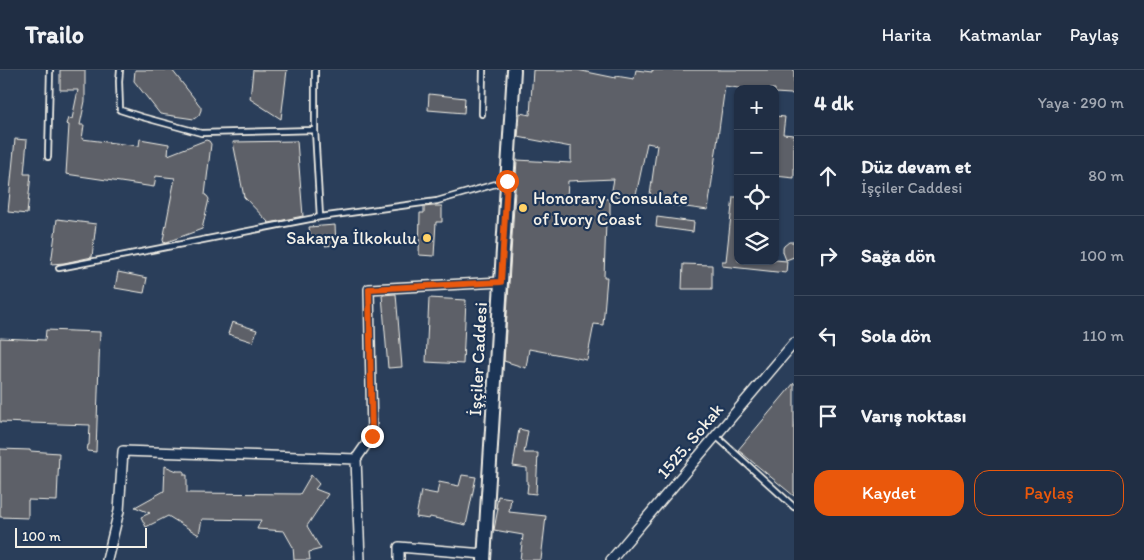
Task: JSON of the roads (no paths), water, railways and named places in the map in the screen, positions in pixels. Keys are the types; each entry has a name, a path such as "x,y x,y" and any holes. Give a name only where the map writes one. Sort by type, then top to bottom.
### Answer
{"street":[{"name":"İşçiler Caddesi","path":"484,557 514,70"},
{"path":"360,560 356,458 372,436 369,289 501,282"},
{"name":"1525. Sokak","path":"611,560 794,343"},
{"path":"107,560 119,511 123,451 356,458"},
{"path":"399,560 399,547 484,557"}],"lane":[{"path":"48,157 50,70"},
{"path":"120,70 120,110 142,117 201,133 315,130"},
{"path":"315,70 315,130 320,218"},
{"path":"482,114 483,70"},
{"path":"59,268 320,218 437,201 507,181"},
{"path":"716,436 794,507"}],"place":[{"name":"Honorary Consulate of Ivory Coast","path":"523,208"},
{"name":"Sakarya İlkokulu","path":"427,238"}]}
